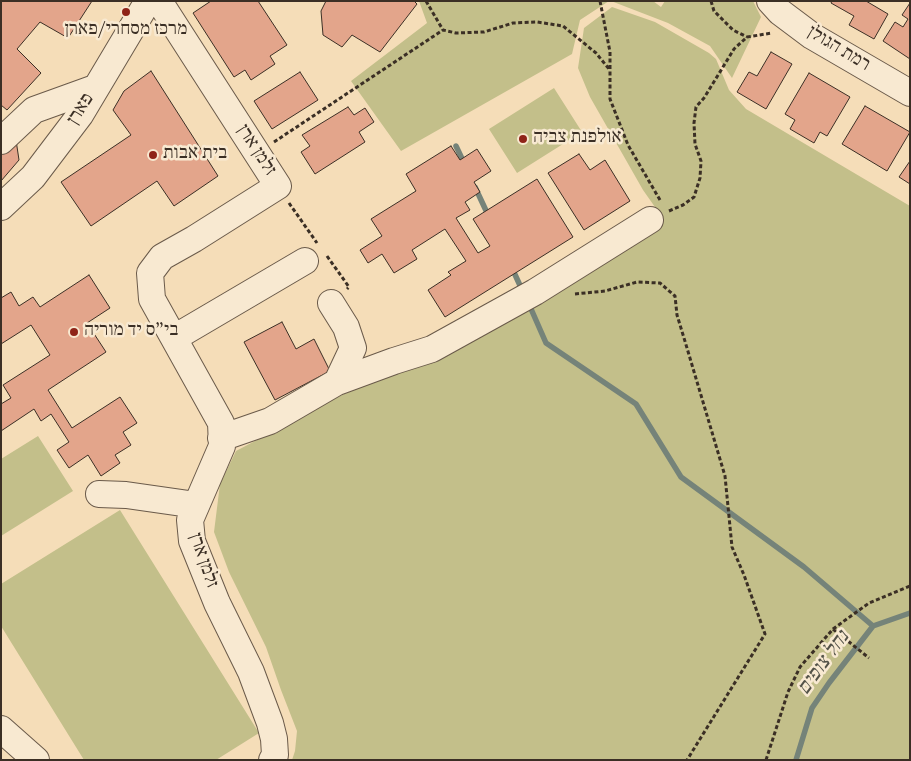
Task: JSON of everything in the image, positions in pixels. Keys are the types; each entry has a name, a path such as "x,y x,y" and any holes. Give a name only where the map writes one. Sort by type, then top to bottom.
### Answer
{"street":[{"name":"פארן","path":"1,207 33,177 53,152 80,114 148,1"},
{"name":"זלמן ארן","path":"159,1 278,186 194,239 162,256 150,273 152,299 220,423 222,446 190,520 192,541 217,603 251,672 270,723 275,755 272,760"},
{"name":"רמת הגולן","path":"770,1 793,23 812,36 910,93"},
{"path":"1,140 34,110 95,88"},
{"path":"221,438 270,421 337,382 432,349 534,292 650,220"},
{"path":"174,338 305,261"},
{"path":"331,303 346,327 353,348 337,382"},
{"path":"99,494 126,495 196,505"},
{"path":"1,729 36,760"}],"path":[{"path":"426,1 443,30 456,33 484,32 513,23 537,22 563,26 596,52 610,70"},
{"path":"600,1 610,52 610,99 628,145 668,212 683,206 694,197 700,178 701,161 695,144 694,123 696,108 734,49 747,37 781,33 793,23"},
{"path":"710,1 714,11 733,30 747,37"},
{"path":"257,154 443,30"},
{"path":"572,294 605,291 637,282 660,283 675,296 677,315 725,476 732,547 765,634 687,760"},
{"path":"766,760 788,692 800,666 833,629 869,603 910,586"},
{"path":"833,629 869,658"}],"shaded area":[{"path":"419,1 609,1 580,20 572,54 401,151 351,81 427,23"},
{"path":"611,1 653,1 661,7 665,1 753,1 761,17 732,78 710,46 668,23"},
{"path":"612,7 655,22 709,53 716,59 729,90 746,109 910,206 910,760 292,760 297,731 266,647 229,572 214,532 220,484 236,451 342,395 432,357 662,217 643,190 590,97 578,68 584,28"},
{"path":"554,88 582,132 517,173 489,129"},
{"path":"38,436 73,491 1,536 1,459"},
{"path":"120,510 259,733 216,760 84,760 1,626 1,584"}],"building":[{"path":"1,1 92,1 68,38 40,22 17,49 41,73 7,110 1,105"},
{"path":"211,1 258,1 287,45 270,56 275,64 251,80 245,70 234,77 193,13"},
{"path":"326,1 414,1 417,4 380,52 352,35 342,47 323,35 321,11"},
{"path":"832,1 866,1 888,14 874,39 849,25 854,16 831,3"},
{"path":"910,3 910,59 883,41 895,22 903,27 908,19 902,15"},
{"path":"771,52 792,64 766,109 737,92 749,72 757,76"},
{"name":"בית אבות","path":"151,71 218,176 174,206 157,181 91,226 61,182 131,135 113,110 124,91"},
{"path":"300,72 318,100 272,129 254,101"},
{"path":"809,73 850,97 827,136 820,132 814,143 790,129 795,120 785,114"},
{"path":"865,106 910,132 887,171 842,144"},
{"path":"348,107 354,115 365,108 374,122 359,132 365,142 315,174 301,152 310,146 302,135"},
{"path":"16,140 19,160 1,181 1,146"},
{"path":"451,146 460,160 477,149 491,171 474,182 480,192 465,202 470,210 456,218 478,253 490,246 473,219 537,179 573,237 445,317 428,290 451,275 448,272 466,261 445,229 412,250 417,259 394,273 382,254 368,263 360,250 382,236 371,219 416,191 406,174"},
{"path":"579,154 590,170 605,160 630,201 584,230 548,173"},
{"path":"910,161 910,184 899,177"},
{"path":"89,275 110,308 87,323 106,352 48,390 72,428 120,397 137,423 123,432 131,445 115,455 120,463 101,476 88,455 69,468 57,450 69,442 51,414 41,421 34,409 1,431 1,404 11,398 3,385 50,355 31,325 1,344 1,298 11,292 19,306 33,297 40,307"},
{"path":"282,322 296,349 314,339 330,371 275,400 244,342"}],"waterway":[{"path":"456,146 465,165"},
{"path":"475,187 489,217"},
{"path":"512,268 523,292"},
{"path":"528,302 546,343 636,404 681,477 804,567 873,626"},
{"name":"נחל צופים","path":"796,760 812,708 873,626 910,613"}],"place":[{"name":"מרכז מסחרי/פארן","path":"126,12"},
{"name":"אולפנת צביה","path":"523,139"},
{"name":"בית אבות","path":"153,155"},
{"name":"בי\"ס יד מוריה","path":"74,332"}]}
